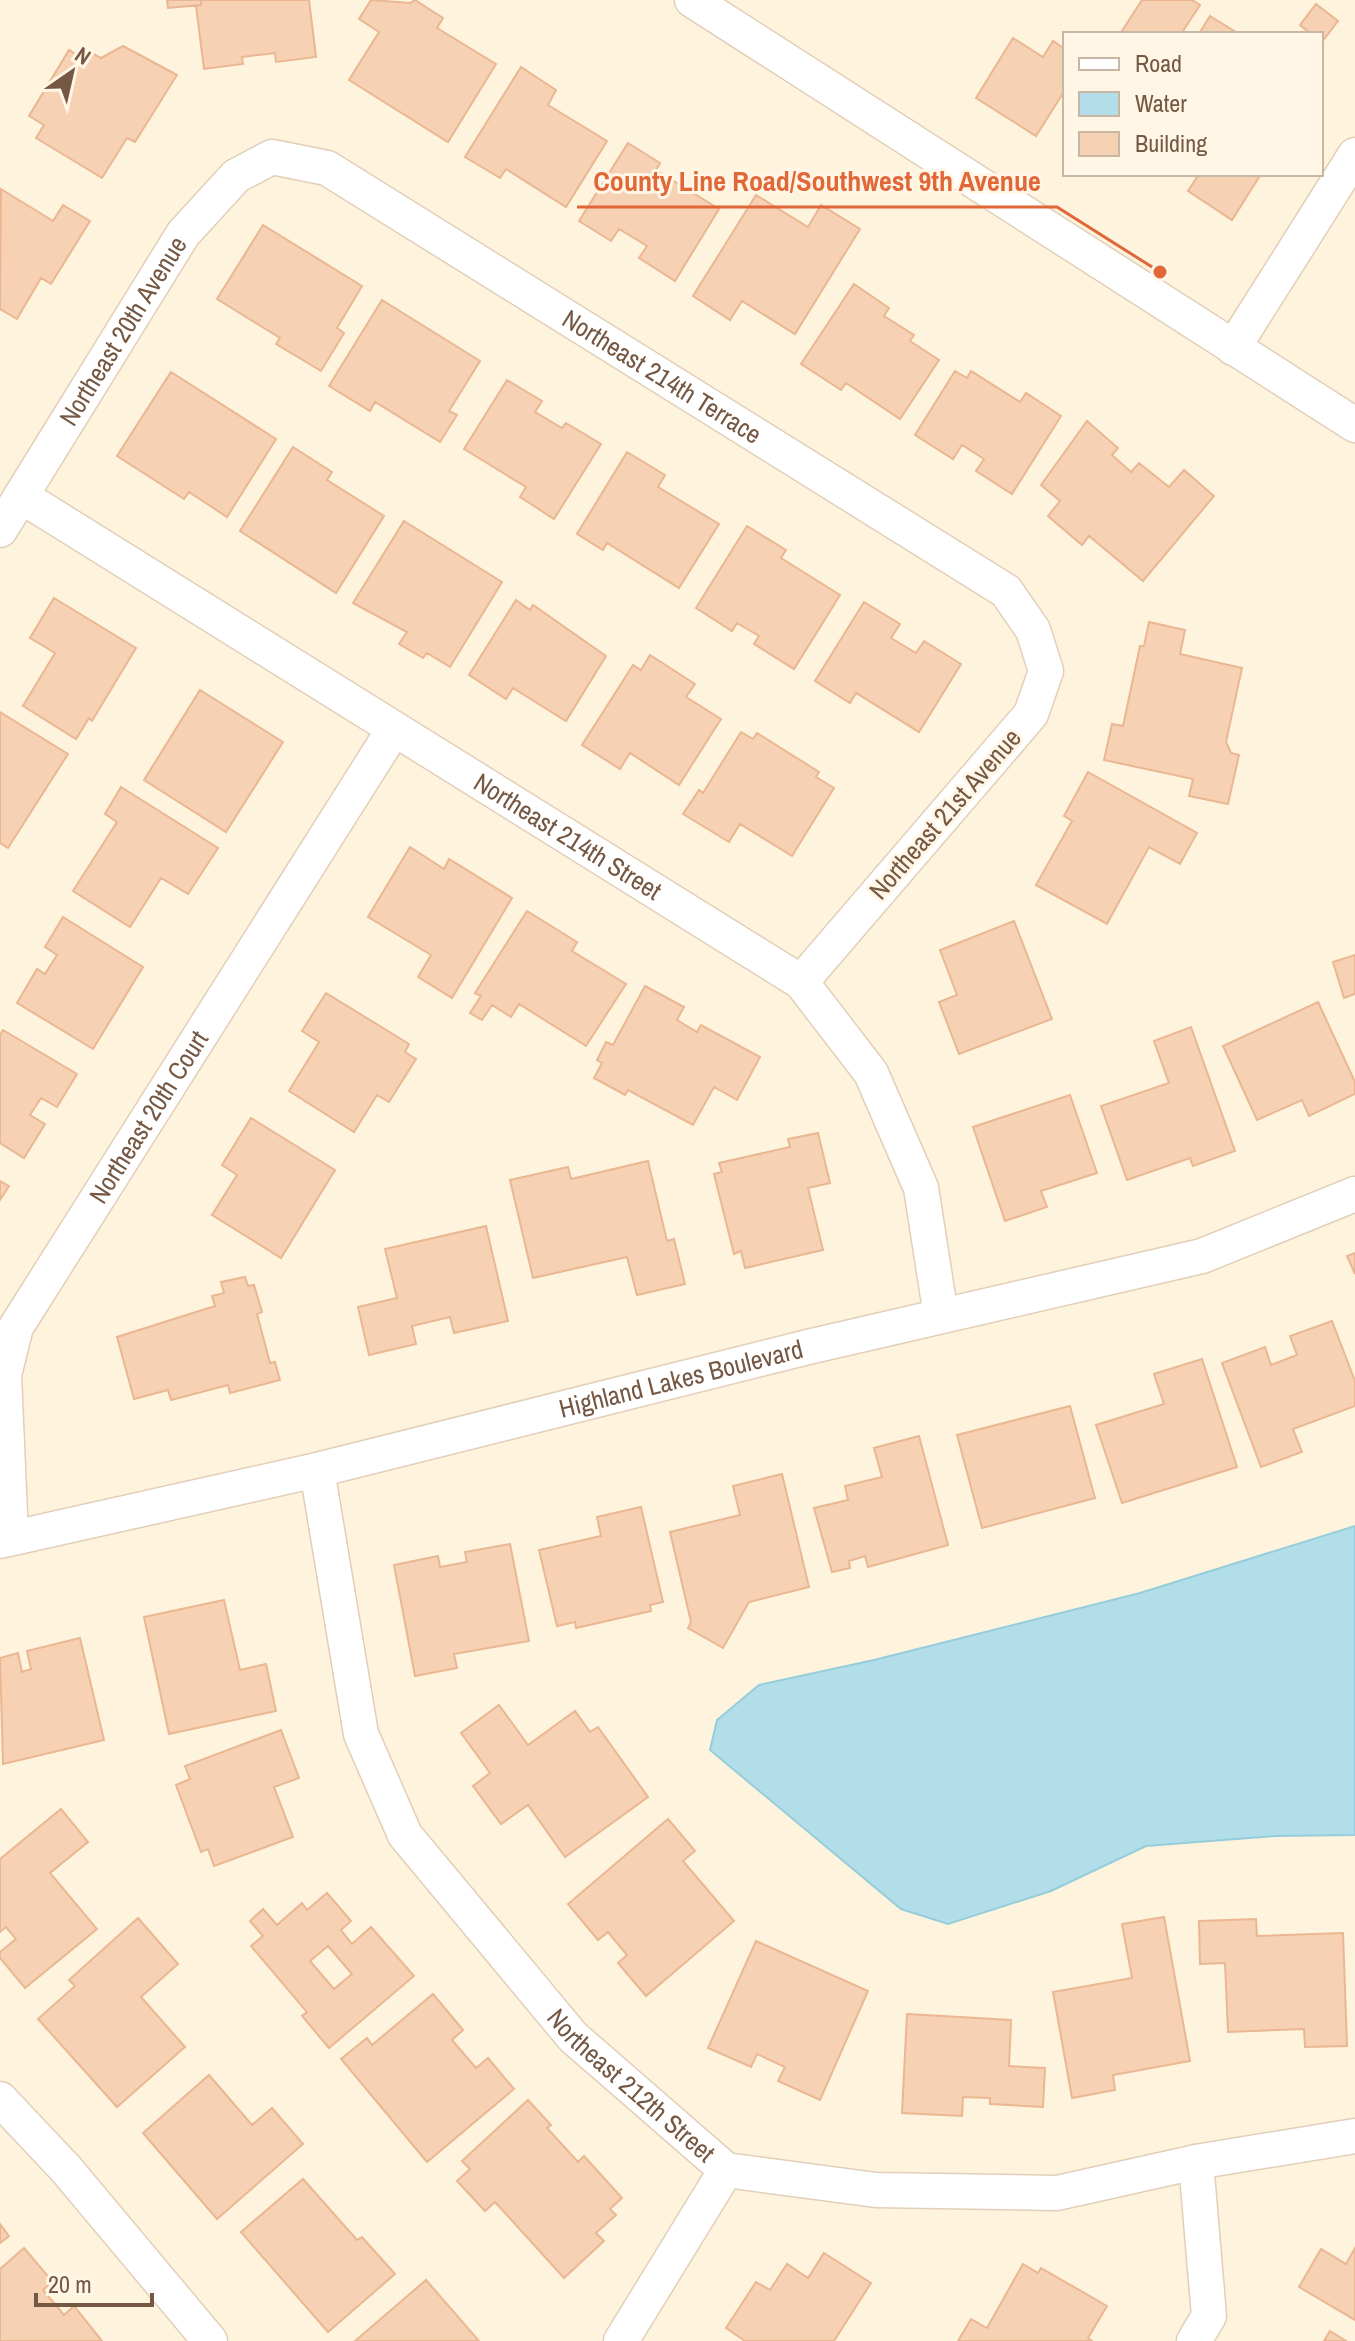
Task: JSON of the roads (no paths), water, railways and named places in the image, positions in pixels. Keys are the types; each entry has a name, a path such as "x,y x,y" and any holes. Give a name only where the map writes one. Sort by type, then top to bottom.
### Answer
{"street":[{"path":"692,0 1355,425"},
{"path":"1233,348 1355,155"},
{"name":"Northeast 20th Avenue","path":"0,530 183,234 236,176 272,157"},
{"name":"Northeast 214th Terrace","path":"272,157 327,168 340,176 1006,591 1033,630"},
{"name":"Northeast 214th Street","path":"21,496 801,982 871,1073 921,1188 941,1316"},
{"name":"Northeast 21st Avenue","path":"801,982 1031,714 1046,671 1033,630"},
{"name":"Northeast 20th Court","path":"6,1539 4,1375 16,1327 394,729"},
{"name":"Highland Lakes Boulevard","path":"6,1539 317,1470 941,1316 1202,1256 1355,1194"},
{"name":"Northeast 212th Street","path":"317,1470 361,1734 405,1835 573,2037 726,2170 876,2190 1057,2193 1196,2162 1355,2136"},
{"path":"0,2099 66,2169 210,2341"},
{"path":"1194,2341 1209,2316 1196,2162"},
{"path":"621,2341 726,2170"}],"water":[{"path":"1355,1526 1355,1835 1275,1836 1146,1846 1051,1891 948,1924 901,1909 710,1750 717,1720 759,1685 874,1660 1140,1593"}],"place":[{"name":"County Line Road/Southwest 9th Avenue","path":"1160,272"}]}
